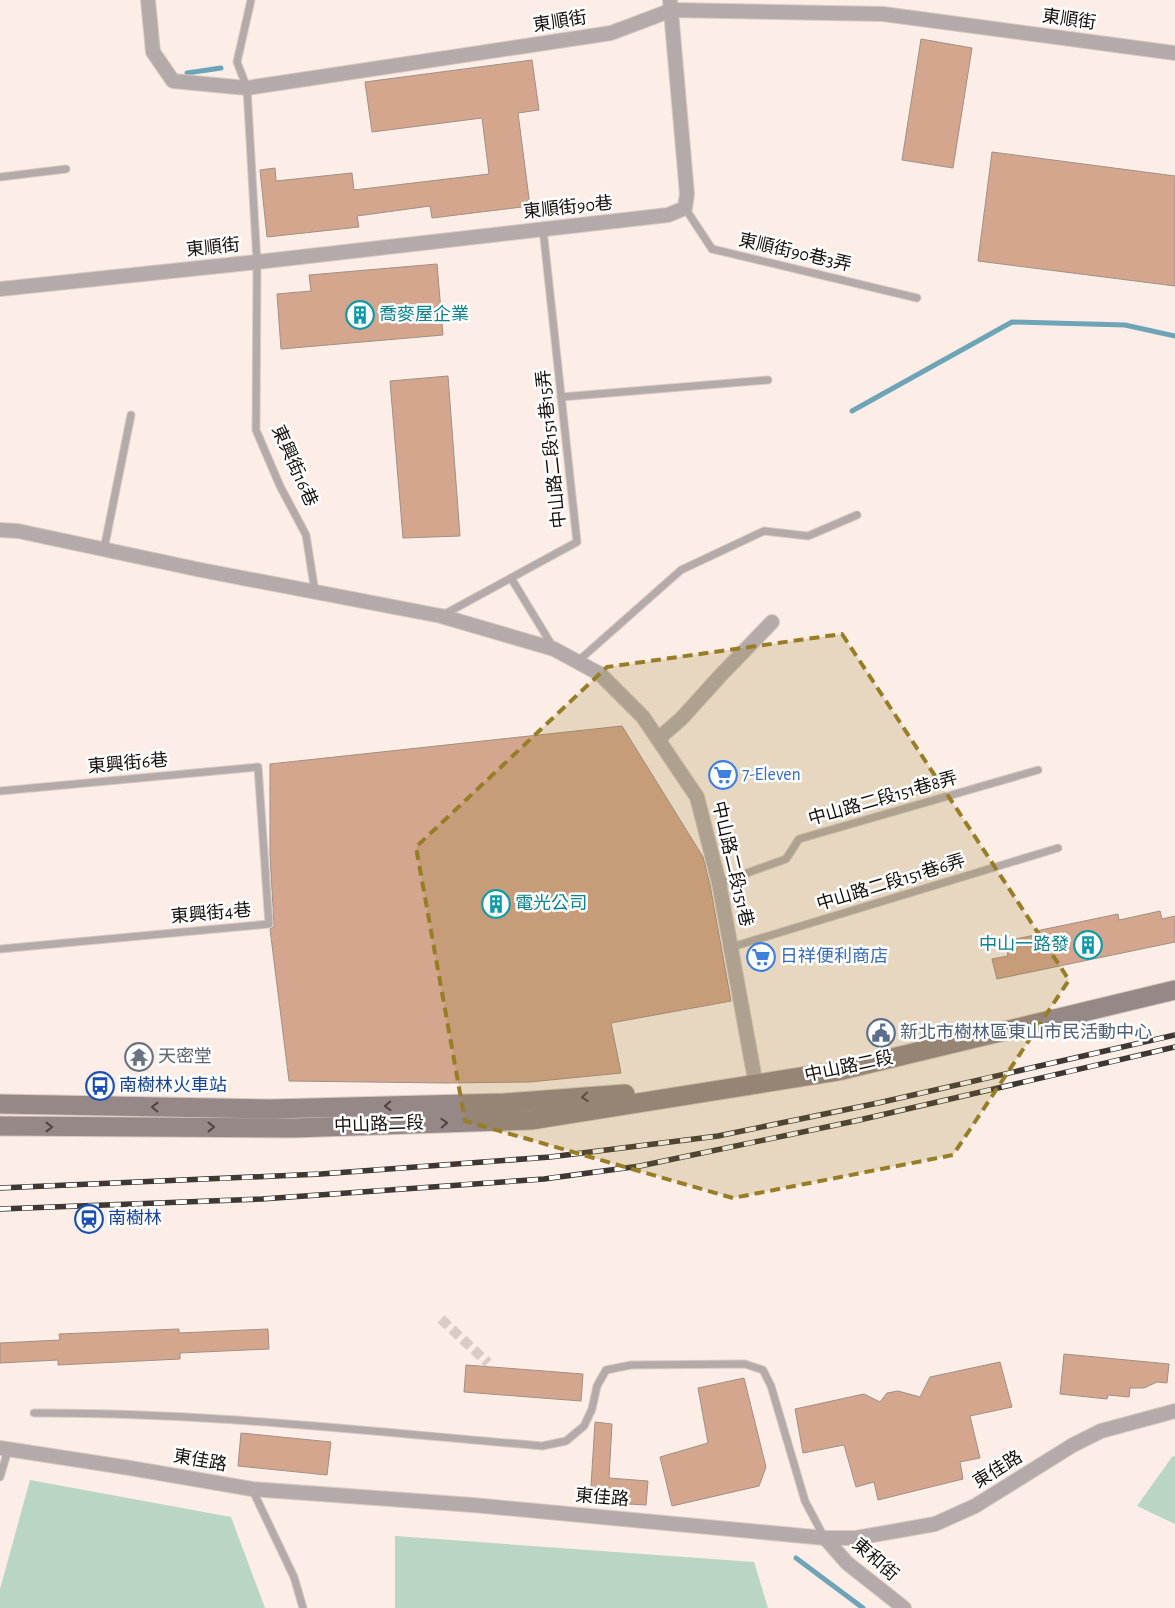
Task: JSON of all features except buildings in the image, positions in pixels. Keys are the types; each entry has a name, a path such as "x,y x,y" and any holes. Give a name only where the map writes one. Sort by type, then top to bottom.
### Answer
{"main road":[{"name":"中山路二段","path":"0,1126 294,1128 531,1120 838,1071 1175,990"},
{"name":"中山路二段","path":"0,1104 270,1109 504,1103 756,1085"}],"street":[{"name":"東順街","path":"148,0 153,52 173,81 247,88 611,33 671,5 884,14 1175,53"},
{"path":"671,5 687,194 685,208"},
{"name":"東順街90巷","path":"257,262 668,215 685,208"},
{"name":"東順街","path":"0,289 257,262"},
{"path":"0,530 18,531 441,616"},
{"name":"中山路二段151巷","path":"441,616 554,650 600,674 643,718 658,739 697,798 720,883 756,1085"},
{"path":"658,739 682,718 772,622"},
{"name":"東佳路","path":"4,1449 252,1489 473,1505 825,1538 856,1538 935,1524 975,1506 1073,1445 1101,1431 1175,1411"},
{"name":"東和街","path":"825,1538 847,1563 904,1608"}],"lane":[{"path":"247,88 237,62 251,0"},
{"name":"東順街","path":"247,88 257,262"},
{"path":"0,177 66,169"},
{"name":"東順街90巷3弄","path":"685,208 712,249 917,298"},
{"name":"中山路二段151巷15弄","path":"441,616 577,542 543,229"},
{"name":"東興街16巷","path":"257,262 256,430 280,486 306,535 315,592"},
{"path":"561,397 768,380"},
{"path":"104,549 131,415"},
{"path":"577,662 681,570 764,531 808,536 857,514"},
{"path":"512,578 554,650"},
{"name":"東興街6巷","path":"0,791 258,767"},
{"name":"東興街4巷","path":"0,949 270,924 258,767"},
{"name":"中山路二段151巷8弄","path":"720,883 786,859 799,839 1038,770"},
{"name":"中山路二段151巷6弄","path":"732,947 1058,848"},
{"path":"34,1414 97,1413 249,1421 542,1446 566,1441 584,1426 592,1409 597,1386 606,1370 631,1365 745,1364 763,1370 771,1386 805,1501 825,1538"},
{"path":"0,1477 4,1449"},
{"path":"252,1489 294,1578 303,1608"}],"highlighted area":[{"path":"842,634 1069,980 953,1155 733,1198 465,1121 416,847 607,667"}],"green space":[{"path":"1175,1456 1175,1524 1137,1506 1172,1457"},
{"path":"30,1480 231,1517 265,1608 0,1608 0,1589"},
{"path":"395,1536 754,1562 768,1608 395,1608"}],"waterway":[{"path":"187,73 221,68"},
{"path":"852,411 1012,322 1125,325 1175,336"},
{"path":"796,1558 863,1608"}],"tunnel":[{"path":"441,1319 488,1363"}],"railway":[{"path":"0,1188 321,1174 550,1157 718,1136 878,1103 1175,1035"},
{"path":"0,1209 262,1199 544,1179 640,1166 855,1121 1175,1047"}],"place":[{"name":"喬麥屋企業","path":"360,315"},
{"name":"7-Eleven","path":"723,775"},
{"name":"電光公司","path":"496,904"},
{"name":"中山一路發","path":"1088,945"},
{"name":"日祥便利商店","path":"761,957"},
{"name":"新北市樹林區東山市民活動中心","path":"881,1033"},
{"name":"天密堂","path":"139,1057"},
{"name":"南樹林火車站","path":"100,1086"},
{"name":"南樹林","path":"89,1219"}]}
